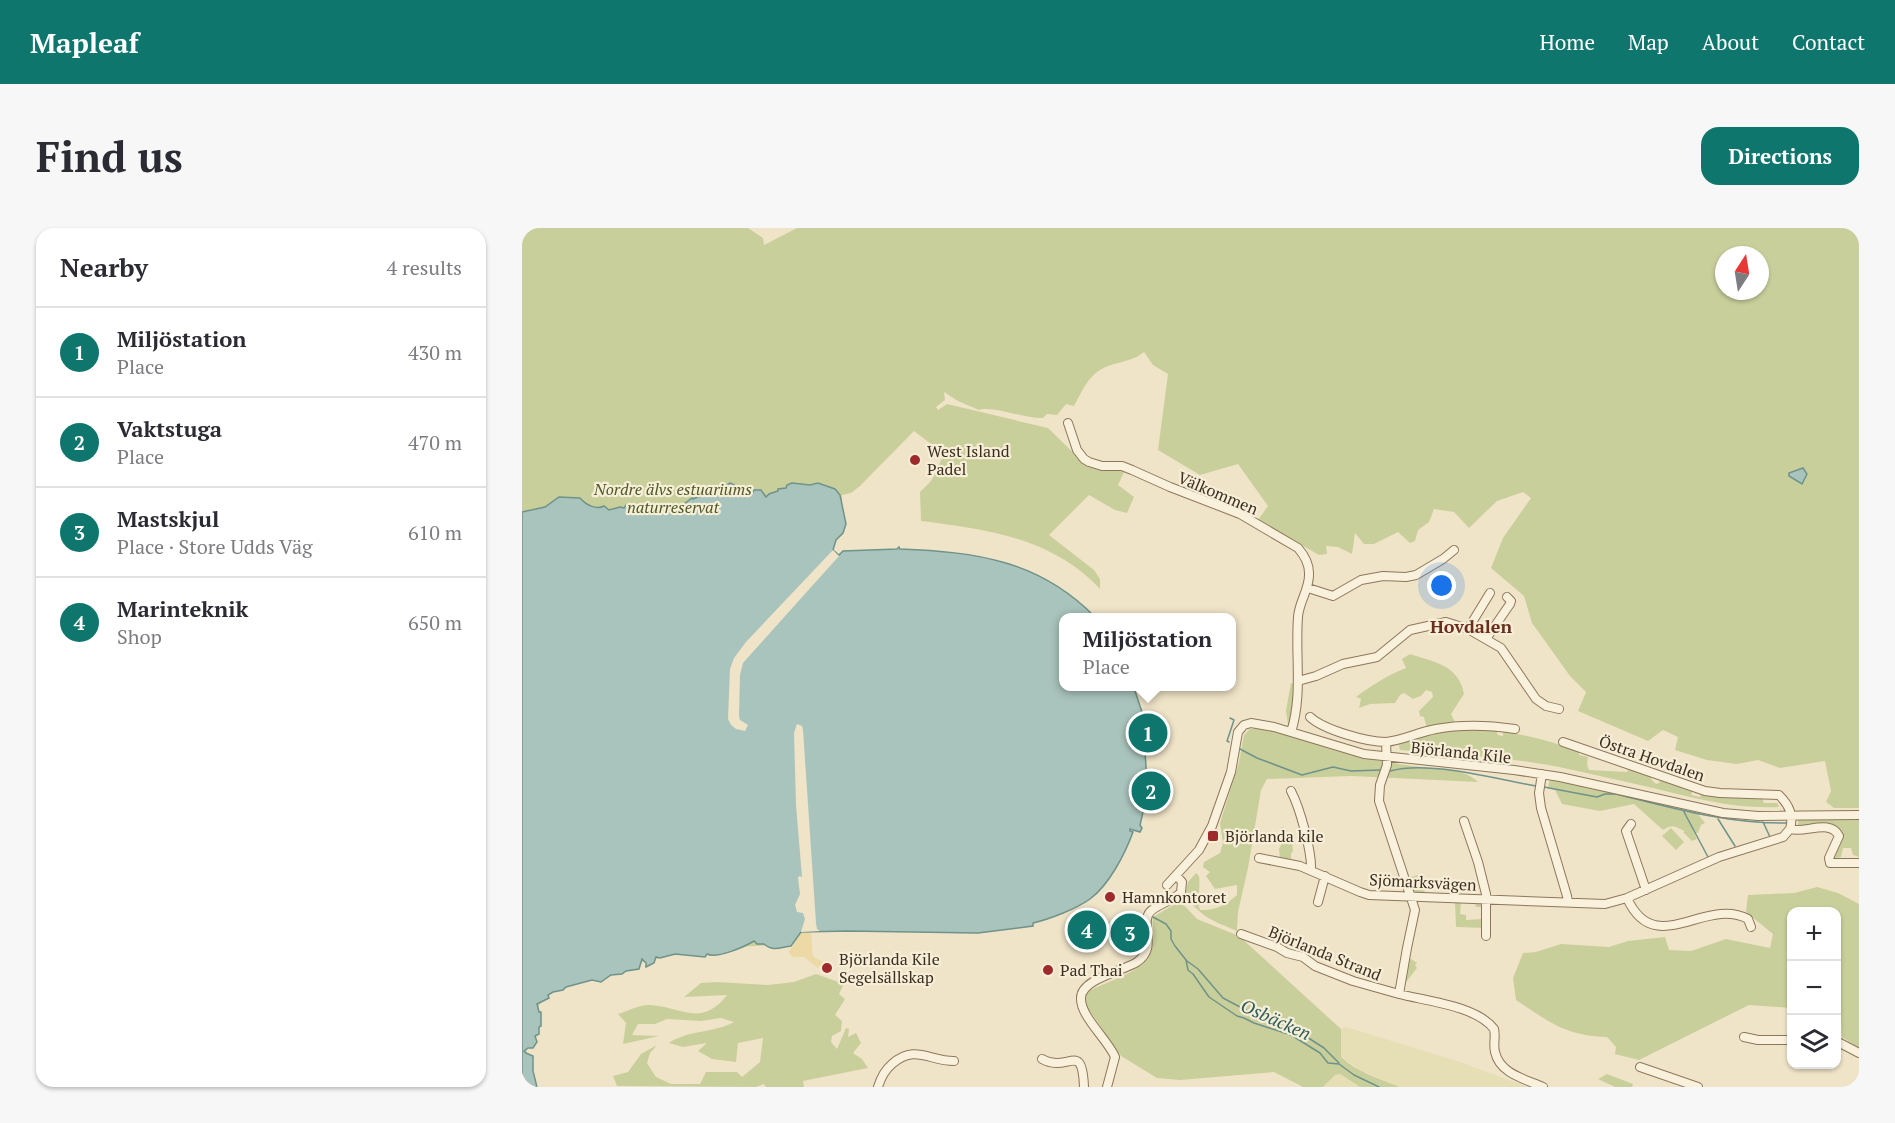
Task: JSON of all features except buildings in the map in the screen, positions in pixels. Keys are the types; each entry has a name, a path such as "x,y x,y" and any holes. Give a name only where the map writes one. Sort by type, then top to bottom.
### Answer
{"street":[{"name":"Välkommen","path":"1068,423 1077,450 1089,462 1102,466 1122,466 1240,514 1298,548 1308,565 1310,575 1298,618 1298,708 1291,732"},
{"path":"1308,588 1333,596 1361,580 1383,576 1406,577 1416,574 1454,550"},
{"path":"1468,629 1490,593"},
{"path":"1486,639 1510,604 1511,601 1507,597"},
{"path":"1298,681 1343,664 1377,657 1410,630 1446,622 1468,629 1501,648 1536,699 1546,706 1559,709"},
{"path":"1310,717 1325,726 1349,735 1386,742 1435,729 1488,725 1515,729"},
{"name":"Björlanda Kile","path":"1167,885 1199,850 1212,826 1231,772 1236,736 1244,725 1251,723 1291,732 1353,752 1387,758 1542,774 1618,788 1723,813 1758,816 1859,815"},
{"name":"Björlanda Strand","path":"1386,742 1386,770 1378,791 1379,801 1415,905 1416,914 1399,994"},
{"name":"Östra Hovdalen","path":"1563,742 1705,791 1779,795 1786,802 1792,816"},
{"path":"1542,774 1539,794 1541,808 1568,902"},
{"path":"1291,791 1297,803 1311,870"},
{"path":"1792,816 1790,829 1800,831 1823,828 1836,831 1839,836 1829,858 1830,863 1859,862"},
{"name":"Sjömarksvägen","path":"1464,821 1478,862 1487,899 1486,936"},
{"path":"1631,824 1626,831 1646,890"},
{"name":"Sjömarksvägen","path":"1259,858 1311,870 1363,893 1411,897 1605,904 1627,898 1719,857 1783,837 1790,829"},
{"path":"1107,1087 1115,1057 1083,1009 1081,994 1091,983 1142,957 1149,940 1148,914 1156,907 1174,900 1181,892 1182,882 1176,875"},
{"path":"1318,902 1325,876"},
{"path":"1627,898 1644,920 1659,927 1670,927 1711,915 1728,914 1748,919 1751,927"},
{"name":"Björlanda Strand","path":"1241,934 1287,953 1303,957 1315,966 1353,981 1450,1006 1484,1019 1494,1029 1494,1049 1502,1066 1543,1087"},
{"path":"1744,1037 1758,1040 1787,1040"},
{"path":"1841,1044 1859,1053"},
{"path":"878,1087 886,1069 905,1054 917,1053 954,1061"},
{"path":"1042,1059 1053,1064 1078,1060 1082,1069 1084,1087"},
{"path":"1640,1067 1698,1087"}],"shaded area":[{"path":"1346,1027 1460,1062 1528,1087 1400,1087 1360,1070 1341,1057 1341,1029"},
{"path":"1340,1074 1360,1087 1323,1087 1335,1075"}],"green space":[{"name":"Nordre älvs estuariums naturreservat","path":"522,228 748,228 763,238 764,245 797,228 1859,228 1859,808 1834,808 1826,802 1831,791 1825,761 1780,768 1758,760 1737,764 1707,760 1675,750 1678,737 1663,730 1648,741 1578,711 1586,692 1570,676 1532,623 1524,596 1491,568 1503,538 1531,498 1523,492 1497,501 1469,528 1454,512 1434,509 1429,522 1418,530 1415,541 1410,543 1398,532 1374,544 1364,544 1355,533 1352,554 1338,547 1326,546 1327,554 1319,555 1258,520 1268,506 1238,464 1200,475 1158,450 1168,374 1153,365 1144,352 1135,358 1095,373 1074,406 1066,404 1057,415 1047,414 1043,418 1036,418 992,409 979,410 944,392 945,400 936,407 938,410 947,404 1048,428 1088,467 1124,472 1118,485 1134,497 1127,513 1115,510 1089,495 1049,535 1094,570 1100,579 1100,589 1061,558 1040,547 994,533 921,521 920,492 931,481 944,454 914,431 860,486 851,493 842,495 843,529 779,607 779,945 731,947 660,958 591,977 541,1000 529,1035 522,1087"},
{"path":"1410,654 1444,666 1457,677 1464,694 1451,714 1454,725 1427,729 1424,717 1420,716 1419,711 1433,697 1432,692 1426,690 1421,696 1413,699 1404,693 1395,703 1370,704 1359,708 1361,699 1356,697 1406,668 1402,659"},
{"path":"1291,683 1295,684 1295,709 1290,724 1288,724 1286,711"},
{"path":"1495,728 1498,735 1503,736 1503,732 1523,735 1579,751 1579,755 1588,757 1589,770 1627,772 1630,766 1652,773 1651,779 1656,784 1659,783 1661,777 1693,789 1691,795 1700,797 1702,791 1762,797 1764,803 1777,803 1779,806 1762,807 1717,802 1539,764 1480,756 1400,750 1398,742 1432,731"},
{"path":"1250,729 1281,733 1364,758 1459,772 1478,782 1351,776 1267,779 1261,790 1238,912 1237,931 1208,918 1197,909 1185,895 1188,882 1196,873 1199,876 1200,910 1220,907 1237,895 1237,885 1215,889 1206,876 1210,872 1203,867 1204,862 1220,853 1223,843 1220,823 1239,762 1244,735"},
{"path":"1551,780 1643,798 1698,814 1705,823 1701,825 1698,833 1692,829 1697,839 1692,841 1683,832 1685,831 1676,827 1672,826 1663,830 1634,804 1600,811 1562,804 1555,790 1548,788"},
{"path":"1798,820 1859,820 1859,857 1853,855 1851,848 1843,848 1841,857 1832,859 1840,841 1835,828 1798,828"},
{"path":"1286,828 1289,841 1298,840 1300,842 1292,843 1291,859 1280,859 1280,829"},
{"path":"1671,828 1684,842 1676,850 1662,836"},
{"path":"1422,874 1425,894 1414,893 1407,878"},
{"path":"1817,887 1838,893 1859,904 1859,1048 1842,1037 1841,907 1787,907 1787,1008 1749,1005 1639,1060 1615,1054 1616,1047 1607,1037 1569,1031 1548,1021 1516,1000 1513,978 1523,953 1536,952 1561,944 1609,947 1628,941 1665,937 1669,950 1691,951 1726,939 1770,948 1773,934 1746,912 1748,895 1794,893"},
{"path":"1180,901 1197,919 1239,936 1341,1029 1341,1057 1361,1071 1400,1087 1360,1087 1340,1074 1335,1075 1323,1087 1303,1087 1274,1072 1180,1080 1157,1078 1121,1056 1087,1007 1085,999 1087,992 1125,975 1142,964 1149,957 1152,949 1153,917"},
{"path":"1455,902 1461,902 1460,914 1466,915 1466,920 1481,919 1482,907 1476,907 1475,903 1482,903 1485,906 1485,928 1456,927"},
{"path":"1408,957 1417,963 1415,965 1417,968 1403,986"},
{"path":"816,974 844,984 839,994 845,999 835,1015 842,1021 841,1031 832,1036 831,1042 837,1049 846,1028 849,1029 848,1037 856,1033 861,1043 853,1053 862,1059 868,1068 803,1081 804,1087 766,1087 764,1084 756,1087 617,1086 613,1076 628,1072 641,1054 657,1045 650,1053 647,1063 656,1077 671,1084 700,1084 706,1072 737,1072 742,1077 760,1062 763,1038 738,1043 736,1062 712,1059 698,1051 707,1043 683,1047 669,1043 684,1036 734,1022 721,1018 701,1021 667,1019 655,1024 638,1024 632,1035 659,1036 623,1044 626,1023 618,1014 646,1005 700,1013 709,1011 718,1005 727,995 684,997 701,983 768,985 794,982"},
{"path":"1607,1074 1633,1084 1632,1087 1615,1087 1598,1079"}],"sand":[{"path":"801,932 811,932 813,957 823,962 818,968 804,957 792,957 789,952"}],"water":[{"path":"1803,468 1807,474 1802,484 1789,476 1789,473"},
{"path":"730,483 746,488 752,494 754,490 761,490 766,497 792,483 810,485 818,483 835,489 840,495 846,524 833,550 839,555 843,551 897,549 899,547 900,549 980,557 1029,571 1074,598 1091,613 1059,613 1059,691 1135,691 1142,712 1139,714 1145,756 1145,797 1140,825 1142,828 1140,832 1130,829 1133,832 1126,850 1104,886 1097,893 1078,906 1033,923 1033,926 978,933 801,932 791,946 774,948 757,944 754,941 730,952 717,955 707,954 705,957 675,954 656,957 654,963 646,967 642,959 639,969 611,975 601,982 592,980 553,992 548,995 549,998 537,1004 541,1012 541,1026 539,1034 535,1036 537,1042 533,1048 524,1051 533,1056 533,1071 537,1087 522,1087 522,512 545,507 559,497 580,498 591,506 604,506 609,510 624,508 626,505 654,510 676,508 693,497 693,499 703,495 707,496"}],"pier":[{"path":"833,550 839,556 743,663 740,675 739,716 740,720 748,725 745,731 736,729 728,719 730,669 734,658 746,642"},
{"path":"797,724 802,726 803,730 816,923 820,931 801,932 805,919 803,913 797,912 795,905 800,894 798,878 802,877 796,805 794,733"}],"waterway":[{"path":"1229,742 1227,741 1234,720 1230,718"},
{"path":"1240,749 1302,775 1333,767 1351,771 1381,770"},
{"path":"1390,771 1406,768 1443,769 1536,786"},
{"path":"1544,787 1597,797 1616,794 1722,818 1787,823"},
{"path":"1683,810 1708,857"},
{"path":"1718,819 1735,846"},
{"path":"1763,822 1770,837"},
{"name":"Osbäcken","path":"1153,917 1166,924 1171,931 1171,939 1186,960 1188,970 1209,997 1237,1016 1291,1035 1320,1053 1328,1063 1339,1064 1354,1075 1379,1087"},
{"name":"Osbäcken","path":"1187,961 1198,969 1223,998 1259,1017 1310,1039 1324,1048 1339,1063"}],"place":[{"name":"West Island Padel","path":"915,460"},
{"name":"Miljöstation","path":"1148,733"},
{"name":"Vaktstuga","path":"1151,791"},
{"name":"Björlanda kile","path":"1213,836"},
{"name":"Hamnkontoret","path":"1110,897"},
{"name":"Marinteknik","path":"1087,930"},
{"name":"Mastskjul","path":"1130,933"},
{"name":"Björlanda Kile Segelsällskap","path":"827,968"},
{"name":"Pad Thai","path":"1048,970"}],"district":[{"name":"Hovdalen","path":"1471,626"}]}
